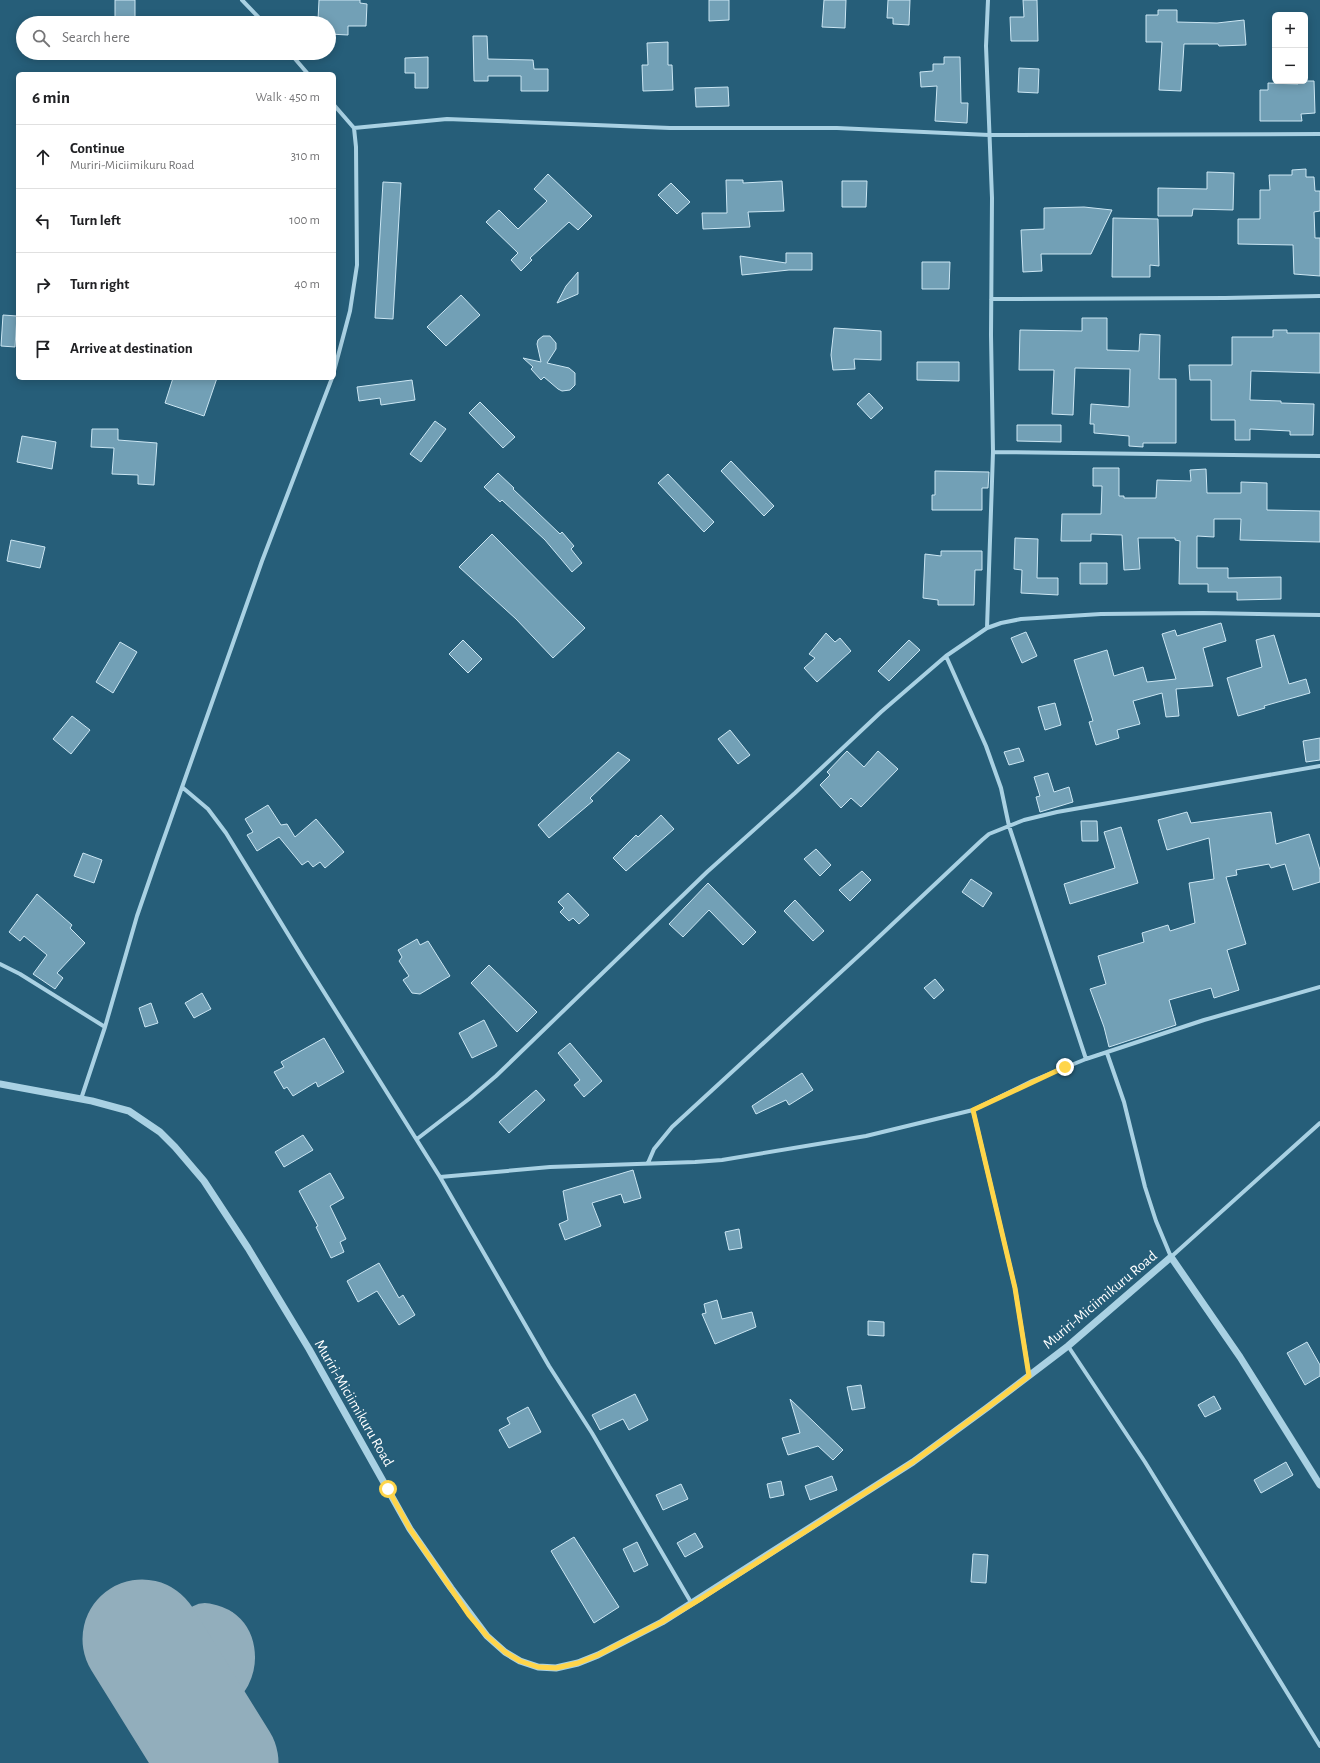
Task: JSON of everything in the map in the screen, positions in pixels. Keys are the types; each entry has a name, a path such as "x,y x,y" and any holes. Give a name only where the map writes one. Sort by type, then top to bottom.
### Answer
{"street":[{"path":"242,0 257,16"},
{"path":"987,628 993,452 991,299 992,198 986,46 988,0"},
{"path":"296,60 306,72"},
{"path":"336,107 354,128 356,147 356,265 350,311 336,364"},
{"path":"354,128 447,119 670,128 838,128 990,135 1320,134"},
{"path":"991,299 1320,296"},
{"path":"81,1099 137,916 262,560 331,380"},
{"path":"993,452 1320,456"},
{"path":"417,1140 496,1076 707,872 801,788 881,712 946,656 987,628 1001,623 1021,619 1109,614 1204,613 1320,615"},
{"path":"946,656 986,746 1001,788 1009,826 1086,1059"},
{"path":"648,1164 654,1149 672,1127 989,834 1037,816 1320,766"},
{"path":"182,787 208,809 226,833 440,1177 549,1366 596,1440 692,1604"},
{"path":"0,964 20,974 104,1027"},
{"path":"440,1177 550,1168 715,1160 795,1149 866,1136 973,1110 1032,1081 1086,1059 1204,1020 1320,987"},
{"path":"1107,1053 1124,1102 1145,1188 1171,1257 1320,1123"},
{"name":"Muriri-Miciimikuru Road","path":"0,1084 81,1099 129,1111 144,1119 175,1147 204,1181 221,1206 309,1349 410,1529 469,1615 487,1636 505,1652 520,1661 538,1667 556,1668 578,1663 598,1655 662,1622 913,1462 1068,1346 1171,1257 1240,1357 1320,1485"},
{"path":"973,1110 1015,1288 1029,1376"},
{"path":"1068,1346 1145,1462 1320,1746"}],"building":[{"path":"115,0 135,0 135,16 115,16"},
{"path":"319,0 360,0 360,3 367,4 366,26 348,26 348,35 336,34 336,16 318,16"},
{"path":"709,0 729,0 729,20 709,21"},
{"path":"824,0 846,0 845,28 822,27"},
{"path":"888,0 910,0 909,25 893,24 893,18 887,18"},
{"path":"1023,0 1037,0 1038,41 1011,41 1010,17 1024,17"},
{"path":"1158,10 1177,10 1177,22 1217,23 1244,20 1246,45 1219,46 1218,44 1184,44 1181,91 1159,90 1162,42 1146,42 1146,15 1158,15"},
{"path":"473,36 487,36 488,59 533,60 534,69 548,69 548,91 521,91 521,76 488,76 488,81 474,81"},
{"path":"668,42 668,65 672,65 673,90 643,91 642,65 648,65 647,43"},
{"path":"428,57 428,88 415,88 415,73 405,73 405,58"},
{"path":"944,57 960,57 961,103 968,103 967,123 935,121 937,86 921,87 920,72 933,71 933,64 944,64"},
{"path":"1019,68 1039,69 1038,93 1018,92"},
{"path":"1308,81 1314,81 1315,113 1301,114 1302,121 1260,121 1260,90 1268,90 1268,83 1308,84"},
{"path":"728,87 729,106 696,107 695,88"},
{"path":"1306,169 1306,177 1314,177 1315,191 1320,191 1320,211 1314,212 1315,238 1320,238 1320,276 1294,274 1293,245 1238,244 1238,219 1260,219 1260,190 1270,190 1269,175 1292,175 1292,170"},
{"path":"1207,172 1234,173 1233,210 1193,209 1192,216 1158,216 1158,188 1207,189"},
{"path":"548,174 592,216 578,230 569,222 530,258 532,260 521,271 511,260 518,253 486,222 499,210 518,229 547,201 534,189"},
{"path":"726,180 743,180 743,183 782,181 784,211 748,212 750,227 703,229 702,213 727,213"},
{"path":"842,181 867,181 866,207 842,207"},
{"path":"383,182 401,183 393,319 375,318"},
{"path":"671,183 690,202 677,214 658,195"},
{"path":"1084,207 1112,210 1091,254 1041,254 1042,271 1023,272 1021,230 1044,229 1044,208"},
{"path":"1113,218 1158,219 1159,266 1150,265 1150,277 1112,277"},
{"path":"786,253 812,253 812,270 789,270 742,275 740,256 786,263"},
{"path":"922,262 950,262 949,289 922,289"},
{"path":"578,272 578,294 557,303 566,286"},
{"path":"461,295 480,315 446,346 427,327"},
{"path":"3,315 16,316 15,347 1,346"},
{"path":"1082,318 1107,318 1107,350 1139,351 1140,334 1160,335 1159,379 1176,379 1176,443 1143,443 1143,447 1129,446 1129,436 1094,433 1094,424 1090,424 1091,404 1129,407 1130,369 1075,368 1073,415 1052,414 1054,370 1019,370 1020,330 1082,331"},
{"path":"834,328 881,331 881,360 854,359 855,369 833,370 831,355"},
{"path":"1273,330 1287,330 1287,333 1320,333 1320,373 1251,371 1250,400 1314,404 1313,435 1290,435 1290,431 1250,429 1250,440 1235,440 1235,420 1211,420 1211,380 1190,380 1189,365 1232,365 1232,337 1273,337"},
{"path":"543,336 550,336 556,343 556,349 547,363 569,368 575,373 575,385 570,390 562,391 558,389 544,377 541,380 531,369 533,367 523,358 541,362 537,344 538,340"},
{"path":"917,362 959,362 959,381 917,380"},
{"path":"172,380 216,380 204,416 165,403"},
{"path":"412,380 415,400 381,405 380,398 359,401 357,387"},
{"path":"869,393 883,408 871,419 857,404"},
{"path":"480,402 515,437 503,448 469,413"},
{"path":"435,421 446,429 421,462 410,454"},
{"path":"1017,425 1061,425 1061,442 1017,441"},
{"path":"92,429 118,429 118,440 157,443 154,485 138,484 138,475 112,474 114,448 91,447"},
{"path":"22,436 56,442 52,469 17,462"},
{"path":"731,461 774,506 764,516 721,471"},
{"path":"1093,468 1119,468 1119,496 1124,496 1124,498 1156,498 1157,480 1191,481 1190,470 1206,469 1207,493 1241,493 1241,482 1267,483 1267,510 1320,511 1320,542 1240,540 1241,519 1214,519 1214,537 1197,536 1197,568 1228,568 1228,578 1281,577 1281,599 1237,600 1237,592 1208,592 1208,584 1179,584 1180,541 1175,540 1175,538 1138,538 1140,569 1124,570 1122,535 1091,534 1091,541 1061,541 1062,514 1101,514 1102,486 1093,486"},
{"path":"935,471 989,472 988,488 982,488 982,510 932,510 932,495 935,495"},
{"path":"498,473 560,534 562,532 574,546 571,549 582,563 572,572 545,540 502,500 500,502 484,487"},
{"path":"668,474 714,522 704,532 658,483"},
{"path":"492,534 585,628 553,658 516,619 459,567"},
{"path":"1015,538 1038,539 1037,578 1058,578 1058,595 1021,593 1022,570 1014,569"},
{"path":"11,540 45,547 40,568 7,561"},
{"path":"941,551 982,551 982,570 975,570 974,605 938,605 938,600 923,598 925,554 941,556"},
{"path":"1080,563 1107,563 1107,584 1080,584"},
{"path":"1221,623 1226,641 1203,648 1213,686 1176,689 1179,716 1166,717 1162,693 1133,701 1140,724 1117,730 1119,738 1096,745 1089,722 1093,721 1074,660 1107,650 1114,676 1143,667 1147,682 1176,679 1162,634 1175,630 1177,636"},
{"path":"1026,632 1037,656 1022,663 1011,638"},
{"path":"826,633 835,642 840,638 851,651 817,682 804,668 815,658 809,654"},
{"path":"1274,635 1289,684 1306,679 1310,693 1264,706 1265,708 1238,716 1227,678 1262,667 1256,640"},
{"path":"463,640 482,659 468,673 449,654"},
{"path":"909,640 920,650 889,681 878,671"},
{"path":"120,642 137,652 113,693 96,682"},
{"path":"1055,703 1061,725 1045,730 1038,707"},
{"path":"72,716 90,730 71,754 53,739"},
{"path":"730,730 750,755 738,764 718,739"},
{"path":"1320,738 1320,760 1306,762 1303,741"},
{"path":"1019,748 1024,761 1009,765 1004,752"},
{"path":"847,751 864,767 878,751 898,769 861,807 851,798 841,808 820,785 830,775 827,772"},
{"path":"618,752 630,760 590,798 593,801 549,838 538,825"},
{"path":"1048,773 1054,792 1069,787 1073,802 1040,812 1036,797 1040,796 1034,777"},
{"path":"268,805 281,825 287,824 295,837 316,819 344,852 325,868 320,862 313,867 308,861 302,865 279,837 257,851 247,835 253,832 245,819"},
{"path":"1187,812 1191,823 1271,812 1276,844 1309,834 1320,870 1320,882 1293,890 1285,864 1271,868 1269,864 1236,870 1237,875 1226,877 1246,944 1227,950 1239,990 1214,998 1211,988 1169,1000 1176,1025 1109,1047 1104,1027 1090,989 1106,984 1098,956 1144,942 1142,933 1168,925 1170,931 1195,923 1189,883 1214,879 1209,838 1167,850 1158,820"},
{"path":"661,815 674,829 626,871 613,858 636,835 638,837"},
{"path":"1081,821 1097,821 1098,841 1082,841"},
{"path":"1121,827 1138,883 1070,904 1064,884 1115,868 1104,832"},
{"path":"816,849 831,865 820,876 804,859"},
{"path":"83,853 102,860 94,883 74,876"},
{"path":"862,871 871,880 850,901 839,890"},
{"path":"971,879 992,893 983,907 962,892"},
{"path":"708,883 756,932 743,945 709,910 683,937 669,924"},
{"path":"568,893 589,915 579,924 573,918 569,921 560,912 564,908 558,902"},
{"path":"37,894 72,925 70,928 85,943 57,973 63,978 55,989 33,974 47,955 24,936 20,941 9,932"},
{"path":"795,900 824,931 813,941 784,911"},
{"path":"417,939 420,945 428,941 450,976 420,994 412,993 403,980 409,976 399,961 402,957 398,950"},
{"path":"489,965 537,1012 517,1032 471,983"},
{"path":"935,979 944,990 934,999 924,988"},
{"path":"202,993 211,1009 194,1018 185,1003"},
{"path":"151,1003 158,1023 145,1027 139,1008"},
{"path":"484,1020 497,1046 472,1058 459,1033"},
{"path":"324,1038 344,1072 318,1087 316,1082 293,1096 287,1087 284,1089 274,1072 284,1067 281,1062"},
{"path":"570,1043 602,1081 584,1097 574,1085 580,1080 558,1053"},
{"path":"802,1073 813,1090 789,1105 786,1100 756,1114 752,1106"},
{"path":"536,1090 545,1100 509,1133 499,1122"},
{"path":"303,1135 313,1150 284,1167 275,1152"},
{"path":"633,1170 641,1198 624,1203 621,1194 592,1203 601,1226 565,1240 559,1224 568,1220 563,1191"},
{"path":"330,1173 344,1198 330,1206 346,1239 340,1242 344,1252 331,1258 316,1227 318,1226 299,1191"},
{"path":"739,1229 742,1248 729,1250 725,1232"},
{"path":"379,1263 399,1298 403,1295 415,1315 399,1325 377,1291 358,1302 347,1281"},
{"path":"717,1300 722,1319 752,1312 756,1327 715,1344 702,1314 706,1313 704,1304"},
{"path":"868,1321 884,1322 884,1336 868,1335"},
{"path":"1307,1342 1320,1365 1320,1376 1305,1385 1287,1353"},
{"path":"861,1385 865,1408 852,1410 847,1387"},
{"path":"635,1394 648,1420 629,1430 623,1419 600,1430 592,1415"},
{"path":"1214,1396 1221,1409 1205,1417 1198,1405"},
{"path":"790,1399 843,1450 833,1460 818,1446 788,1455 782,1438 800,1433"},
{"path":"528,1407 541,1432 509,1448 499,1430 510,1424 507,1418"},
{"path":"1286,1462 1293,1475 1261,1493 1254,1480"},
{"path":"832,1476 837,1490 810,1500 805,1486"},
{"path":"781,1481 784,1495 770,1498 767,1484"},
{"path":"681,1484 688,1499 663,1510 656,1495"},
{"path":"695,1533 703,1547 685,1557 677,1543"},
{"path":"574,1537 619,1607 594,1623 551,1551"},
{"path":"637,1542 648,1565 634,1572 623,1549"},
{"path":"973,1554 988,1555 986,1583 971,1582"}],"taxiway":[{"path":"174,1690 184,1649 193,1634 205,1627 219,1632 227,1640 231,1663 227,1674 212,1694 207,1708 206,1725 209,1748"}],"runway":[{"path":"142,1639 219,1763"}],"route":[{"path":"388,1489 410,1529 469,1615 487,1636 505,1652 520,1661 538,1667 556,1668 578,1663 598,1655 662,1622 702,1598 913,1462 1029,1376 1015,1288 991,1181 973,1110 1032,1081 1065,1067"}]}
